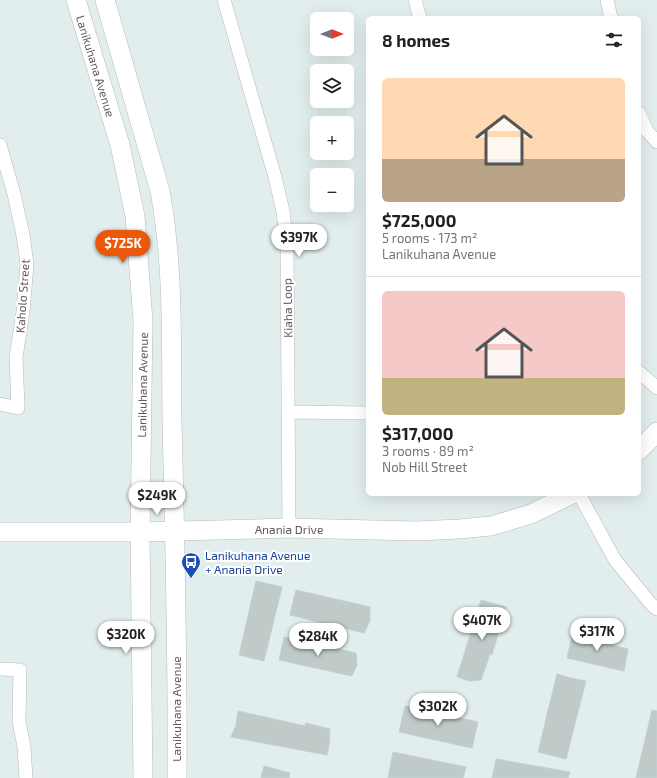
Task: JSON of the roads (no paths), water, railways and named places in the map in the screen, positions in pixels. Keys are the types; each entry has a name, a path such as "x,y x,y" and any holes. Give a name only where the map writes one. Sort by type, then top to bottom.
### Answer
{"main road":[{"name":"Lanikuhana Avenue","path":"76,0 120,145 134,216 143,321 140,532 143,778"},
{"name":"Lanikuhana Avenue","path":"105,0 160,191 166,221 169,262 175,532 177,778"},
{"path":"641,448 657,432"},
{"name":"Anania Drive","path":"0,532 175,532 289,528 417,531 491,526 532,514 568,496"}],"street":[{"name":"Kiaha Loop","path":"224,0 275,177 283,211 287,250 289,528"},
{"path":"415,0 419,16"},
{"path":"607,0 611,16"},
{"path":"641,118 647,131 657,142"},
{"name":"Kaholo Street","path":"0,145 14,194 23,235 27,264 23,312 16,357 18,408 0,404"},
{"path":"641,374 657,388"},
{"path":"289,412 366,413"},
{"path":"580,496 615,560 651,604 657,609"},
{"path":"0,669 20,670 19,721 24,747 26,778"}],"place":[{"name":"Lanikuhana Avenue + Anania Drive","path":"191,579"}]}
